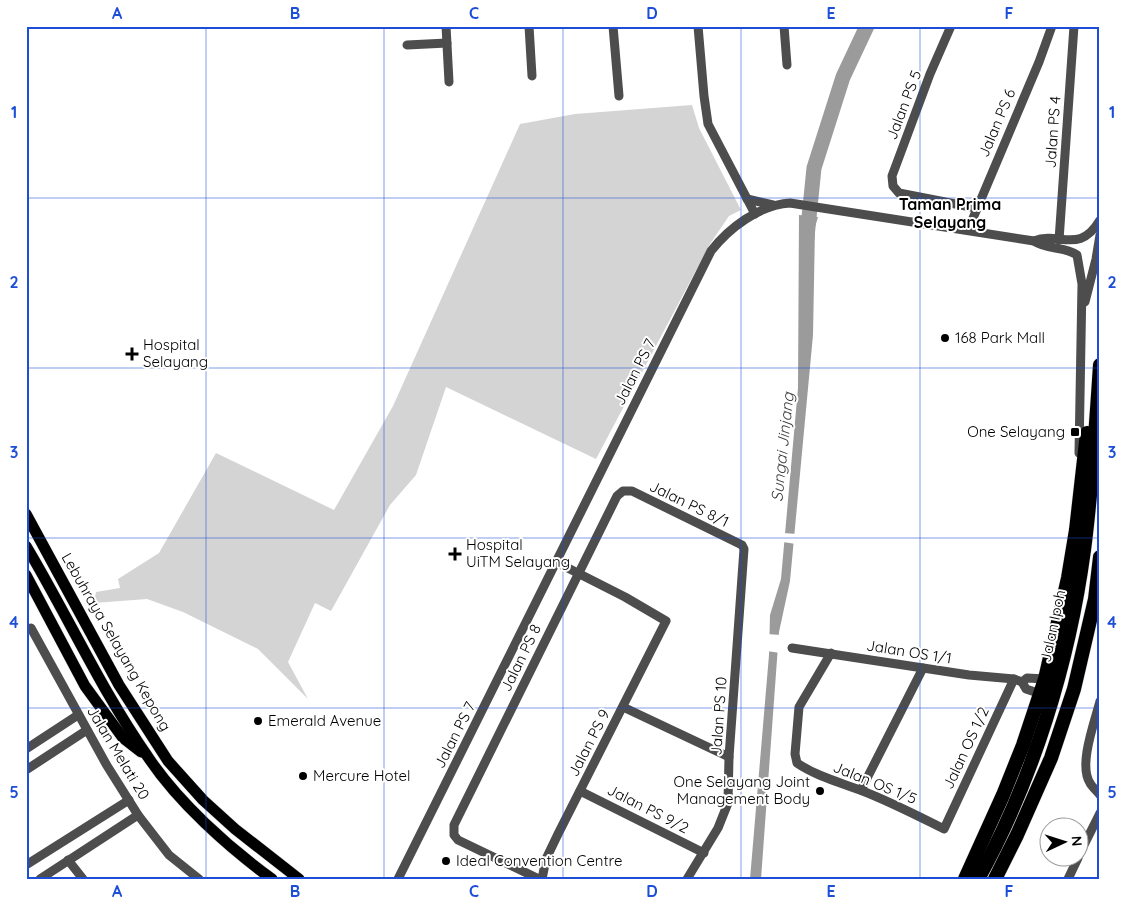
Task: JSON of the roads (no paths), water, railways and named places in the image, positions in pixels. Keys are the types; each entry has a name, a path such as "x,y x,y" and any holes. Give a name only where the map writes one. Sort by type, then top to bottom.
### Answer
{"highway":[{"name":"Jalan Ipoh","path":"978,879 1015,802 1045,720 1063,660 1084,552 1100,365"},
{"path":"964,879 1019,754 1041,694 1068,578 1086,434 1097,412"},
{"path":"1002,879 1023,833 1074,689 1097,599 1100,556"},
{"path":"995,879 1051,758"}],"main road":[{"name":"Lebuhraya Selayang Kepong","path":"26,514 120,685 168,762 203,800 235,829 299,879"},
{"name":"Lebuhraya Selayang Kepong","path":"26,546 45,577 109,696 148,758 186,805 272,879"},
{"path":"26,575 85,686 124,738 148,758"}],"street":[{"path":"446,26 449,82"},
{"path":"529,26 532,76"},
{"path":"613,26 619,96"},
{"path":"698,26 708,124 755,214"},
{"path":"784,26 787,65"},
{"name":"Jalan PS 5","path":"951,26 930,74 892,176 893,186 899,193 976,208"},
{"name":"Jalan PS 6","path":"968,230 1052,26"},
{"name":"Jalan PS 4","path":"1059,240 1074,26"},
{"path":"407,45 447,43"},
{"path":"747,198 774,205"},
{"path":"741,224 747,198"},
{"name":"Jalan PS 7","path":"398,879 711,251 719,241 755,214 774,205 790,203 1034,241 1042,238 1074,241 1089,233 1100,220"},
{"path":"1082,316 1100,234"},
{"path":"1034,241 1041,246 1065,249 1077,255 1081,274 1082,316 1078,510"},
{"name":"Jalan PS 8/1","path":"623,491 632,491 742,545"},
{"name":"Jalan PS 8","path":"541,879 458,840 454,835 454,825 578,573 617,496 623,491"},
{"name":"Jalan PS 10","path":"687,879 704,852 726,811 728,803 729,757 744,554 742,545"},
{"path":"556,562 578,573"},
{"name":"Jalan PS 9","path":"541,879 546,859 666,621 578,573"},
{"name":"Jalan Melati 20","path":"30,628 78,715 138,815 169,855 199,879"},
{"name":"Jalan OS 1/1","path":"792,648 969,675 1018,681 1027,678 1045,679"},
{"name":"Jalan OS 1/5","path":"831,653 799,708 796,763 819,775 905,809 944,829"},
{"path":"861,790 923,668"},
{"name":"Jalan OS 1/1","path":"1018,681 1026,689 1041,694"},
{"name":"Jalan OS 1/2","path":"944,829 1018,681"},
{"path":"1100,701 1085,769 1089,782 1100,795"},
{"path":"623,707 729,757"},
{"path":"26,749 78,715"},
{"path":"26,770 87,730"},
{"name":"Jalan PS 9/2","path":"580,791 704,852"},
{"path":"26,865 129,800"},
{"path":"1088,837 1100,813"},
{"path":"40,879 138,815"},
{"path":"68,860 83,879"}],"waterway":[{"name":"Sungai Jinjang","path":"807,237 814,168 843,77 867,26"}],"place":[{"name":"168 Park Mall","path":"945,338"},
{"name":"Hospital Selayang","path":"132,354"},
{"name":"One Selayang","path":"1075,432"},
{"name":"Hospital UiTM Selayang","path":"455,554"},
{"name":"Emerald Avenue","path":"258,721"},
{"name":"Mercure Hotel","path":"303,776"},
{"name":"One Selayang Joint Management Body","path":"820,791"},
{"name":"Ideal Convention Centre","path":"446,861"}],"district":[{"name":"Taman Prima Selayang","path":"950,213"}]}
